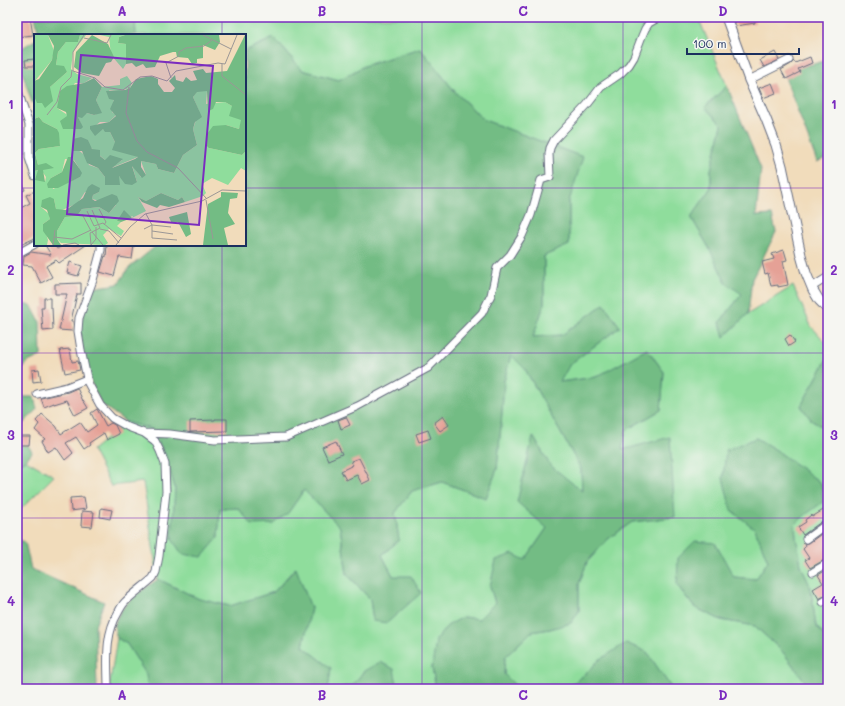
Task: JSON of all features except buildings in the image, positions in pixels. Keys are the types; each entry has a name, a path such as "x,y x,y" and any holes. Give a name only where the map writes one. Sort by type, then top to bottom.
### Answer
{"street":[{"path":"101,246 93,280 79,318 78,331 88,383 100,406 112,418 128,427 144,433 170,434 215,440 286,437 358,406 428,368 482,313 491,295 497,268 510,255 522,236 531,214 541,180 550,177 549,154 554,140 587,105 601,87 620,74 629,65 639,47 645,29 649,23 660,17"},
{"path":"726,17 749,80 776,145 806,273 819,300 828,309"},
{"path":"749,80 789,60"},
{"path":"17,88 29,125 29,158 34,173"},
{"path":"17,254 34,245"},
{"path":"812,288 828,277"},
{"path":"37,394 67,387 87,379"},
{"path":"108,689 109,639 115,618 124,604 153,578 158,565 166,492 165,464 160,451 154,442 144,433"},
{"path":"806,540 828,523"},
{"path":"813,572 828,563"}],"green space":[{"path":"35,17 140,17 135,20 136,34 39,34"},
{"path":"140,17 190,17 203,20 212,17 698,17 727,86 705,107 722,125 711,170 711,189 691,217 708,246 742,294 720,322 724,337 748,314 793,286 811,326 828,345 828,357 801,406 812,421 828,430 828,640 816,626 811,590 801,566 795,525 805,515 821,483 776,450 756,438 731,510 755,528 768,561 756,579 733,577 715,543 677,585 694,607 721,620 755,626 782,651 811,689 672,689 647,652 599,660 583,676 565,689 515,689 516,686 504,674 505,657 531,632 550,629 571,623 579,611 579,584 587,562 608,539 632,522 674,517 622,450 626,430 661,410 664,372 648,350 596,377 559,382 570,364 620,327 604,304 562,335 533,337 544,305 544,256 569,245 569,201 582,157 484,120 456,93 420,48 364,66 339,80 302,70 274,38 246,51 246,34 136,34 135,20"},
{"path":"274,38 302,70 339,80 364,66 420,48 456,93 484,120 583,157 569,201 569,245 544,256 544,305 533,337 562,335 604,304 620,327 570,364 560,382 596,377 647,349 664,372 661,410 626,430 622,450 670,437 675,517 632,522 608,539 587,562 579,584 579,611 571,623 550,629 531,632 505,657 504,674 516,686 515,689 436,689 432,667 436,640 447,626 463,617 479,619 495,603 490,586 496,560 513,554 525,560 547,528 517,502 533,436 550,465 582,491 581,469 525,369 511,355 504,381 497,469 486,498 442,482 412,491 395,513 399,540 382,555 393,576 411,576 421,593 387,623 373,621 370,599 347,574 340,527 304,490 288,513 274,524 252,525 238,508 220,509 218,538 202,557 182,554 172,539 175,488 165,454 151,429 126,422 101,404 85,369 79,327 92,288 118,284 129,268 156,246 246,246 246,51"},
{"path":"34,41 34,102 32,103 17,55 17,51"},
{"path":"828,60 828,157 817,162 783,72"},
{"path":"727,86 761,169 756,216 772,215 776,232 752,279 748,314 724,337 720,322 742,294 726,283 708,246 691,217 711,189 711,170 722,125 705,107"},
{"path":"17,304 31,305 40,322 41,356 28,362 18,373 21,397 34,397 37,409 18,429 32,452 26,460 17,464"},
{"path":"511,354 525,369 581,469 582,492 549,465 533,436 547,528 525,560 490,586 495,603 479,619 463,618 432,667 436,689 398,689 393,669 364,671 353,685 328,689 331,668 303,646 311,608 295,568 274,592 230,606 199,599 158,579 143,482 111,486 92,450 126,422 151,429 165,454 175,488 172,539 202,556 218,538 220,509 238,508 288,513 304,490 340,527 347,574 370,599 373,621 393,576 382,555 399,540 395,513 412,491 442,482 486,498 497,469 504,381"},
{"path":"828,357 828,430 812,421 801,406"},
{"path":"756,438 776,450 821,483 823,502 805,515 795,525 801,566 811,590 816,626 828,640 828,689 811,689 782,651 755,626 721,620 694,607 677,585 678,558 695,541 715,543 734,577 756,579 768,561 755,529 731,510 723,478 726,450"},
{"path":"26,460 54,476 17,513 17,464"},
{"path":"17,539 25,542 31,569 104,602 95,626 97,689 17,689"},
{"path":"296,568 311,608 303,646 331,668 328,689 148,689 146,674 127,644 117,638 115,627 117,618 121,611 132,599 158,579 199,599 230,606 274,592"},
{"path":"117,638 127,644 146,674 148,689 109,689"},
{"path":"626,643 647,652 672,689 565,689 583,676 599,660"},
{"path":"380,662 394,669 398,689 335,689 353,685 364,671"}]}
